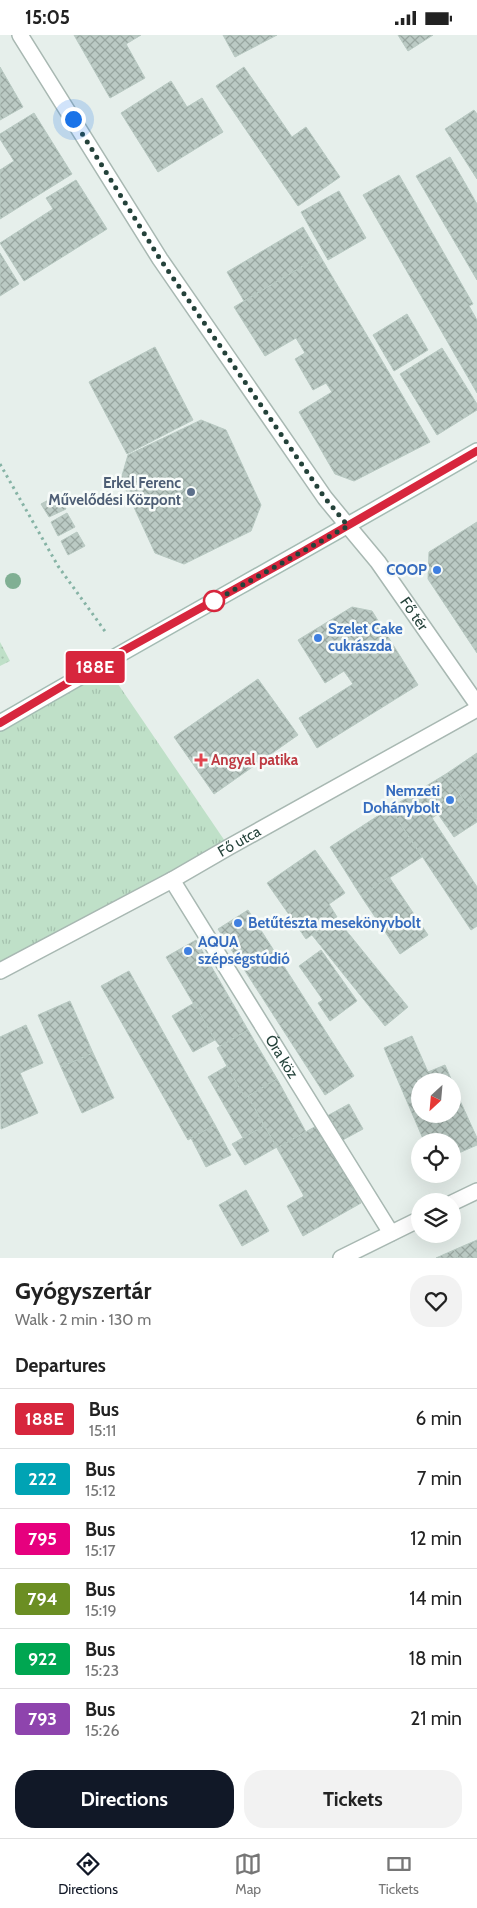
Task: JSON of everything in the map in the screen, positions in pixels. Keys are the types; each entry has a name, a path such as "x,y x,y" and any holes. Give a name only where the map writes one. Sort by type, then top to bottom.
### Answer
{"street":[{"name":"Fő tér","path":"20,35 160,259 325,498 378,562 477,704"},
{"path":"0,723 477,451"},
{"name":"Fő utca","path":"0,971 172,880 477,709"},
{"name":"Óra köz","path":"172,880 392,1233"},
{"path":"461,1199 477,1191"},
{"path":"341,1258 411,1224"}],"path":[{"path":"0,464 58,567 120,653"}],"green space":[{"path":"0,642 10,661 0,666"},
{"path":"103,662 229,847 0,971 0,723"}],"building":[{"path":"74,35 141,35 126,44 145,78 110,98"},
{"path":"223,35 277,35 235,57"},
{"path":"398,35 433,35 408,51"},
{"path":"0,67 23,107 0,120"},
{"path":"244,67 292,137 306,127 340,177 298,206 216,86"},
{"path":"171,81 187,107 202,98 223,132 158,172 121,113"},
{"path":"474,110 477,114 477,179 445,129"},
{"path":"34,113 72,174 0,219 0,170 14,161 0,139 0,134"},
{"path":"450,157 477,204 477,280 416,176"},
{"path":"399,175 473,304 469,306 477,320 477,393 363,195"},
{"path":"76,180 107,229 24,281 0,243 53,209 46,198"},
{"path":"339,191 366,238 328,260 301,212"},
{"path":"303,227 320,256 244,301 227,272"},
{"path":"0,253 19,284 0,296"},
{"path":"320,256 430,442 354,481 335,474 299,412 332,392 326,383 313,390 295,359 305,353 296,338 265,356 234,307"},
{"path":"407,314 428,350 394,371 373,335"},
{"path":"155,347 193,420 127,454 89,382"},
{"path":"442,348 477,404 477,410 437,435 400,374"},
{"name":"Erkel Ferenc Művelődési Központ","path":"201,420 226,430 261,505 251,531 184,564 155,553 121,479 128,455"},
{"path":"58,495 66,509 49,517 41,504"},
{"path":"67,513 75,527 58,536 51,522"},
{"path":"477,522 477,653 428,579 429,552"},
{"path":"77,532 85,546 68,555 61,541"},
{"path":"352,607 372,611 418,685 317,748 299,718 353,684 344,671 325,683 298,640"},
{"path":"258,679 298,735 214,794 174,737"},
{"path":"477,753 477,820 446,774"},
{"path":"446,774 477,820 477,822 454,837 438,814 432,818 477,887 477,926 471,930 390,808"},
{"path":"390,808 422,857 361,896 330,847"},
{"path":"315,850 345,893 329,904 337,917 306,939 267,883"},
{"path":"389,877 428,935 400,954 361,896"},
{"path":"248,910 354,1076 325,1095 218,929"},
{"path":"336,918 408,1007 385,1026 312,935"},
{"path":"196,940 248,1030 220,1046 166,957"},
{"path":"321,950 357,1001 330,1021 318,1003 323,1000 299,966"},
{"path":"129,971 215,1125 188,1140 101,986"},
{"path":"70,1001 93,1053 61,1067 38,1015"},
{"path":"194,1003 215,1040 193,1052 172,1016"},
{"path":"26,1025 43,1063 20,1073 38,1113 1,1129 0,1037"},
{"path":"248,1030 277,1079 245,1098 217,1048"},
{"path":"412,1036 428,1072 445,1065 448,1073 411,1073 411,1111 384,1048"},
{"path":"93,1053 114,1098 82,1113 61,1067"},
{"path":"227,1066 245,1098 248,1096 264,1126 243,1138 208,1077"},
{"path":"277,1079 306,1132 277,1148 248,1096"},
{"path":"461,1103 477,1138 477,1145 461,1152 461,1133 421,1133 416,1123 461,1123"},
{"path":"349,1104 363,1129 341,1141 327,1116"},
{"path":"215,1125 231,1155 206,1167 191,1138"},
{"path":"318,1125 361,1203 303,1236 287,1206 304,1196 277,1148"},
{"path":"264,1126 277,1147 245,1165 232,1144"},
{"path":"246,1190 269,1231 242,1246 219,1205"},
{"path":"477,1240 477,1258 458,1258 454,1250"},
{"path":"454,1250 458,1258 436,1258"}],"bus line":[{"name":"188E","path":"0,723 103,662 302,552 477,451"}],"place":[{"name":"Erkel Ferenc Művelődési Központ","path":"191,492"},
{"name":"COOP","path":"437,570"},
{"name":"Szelet Cake cukrászda","path":"318,638"},
{"name":"Angyal patika","path":"201,760"},
{"name":"Nemzeti Dohánybolt","path":"450,800"},
{"name":"Betűtészta mesekönyvbolt","path":"238,923"},
{"name":"AQUA szépségstúdió","path":"188,951"}],"route":[{"path":"73,119 160,259 325,498 348,526 214,601"}]}
